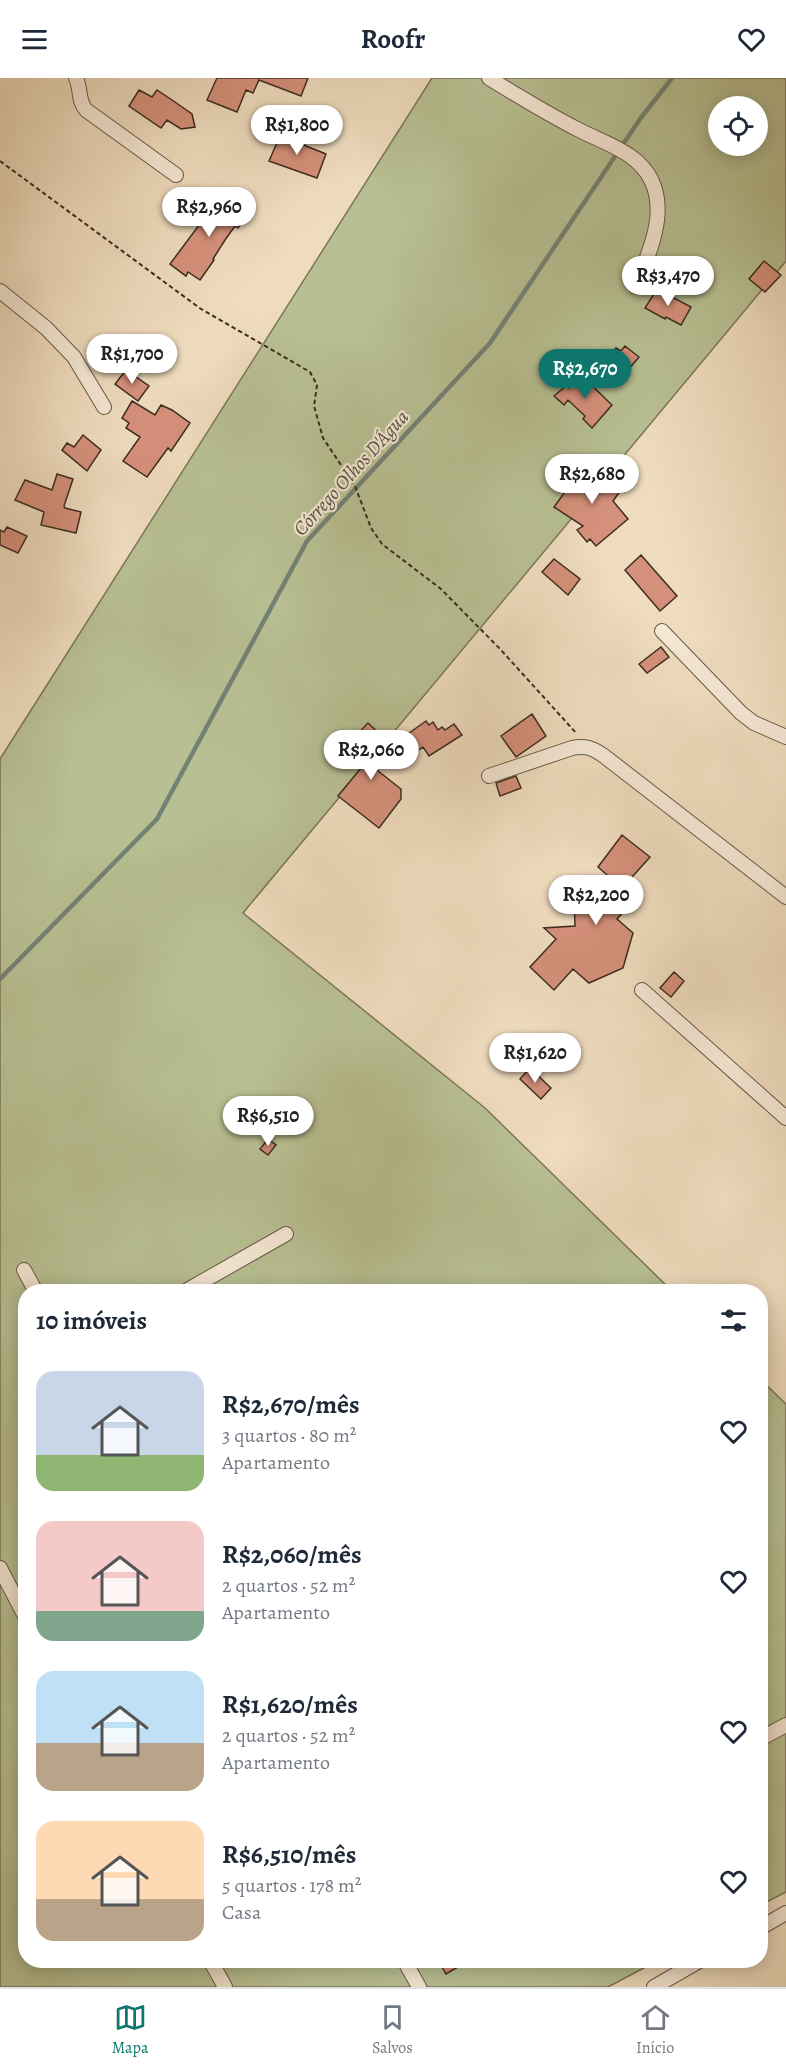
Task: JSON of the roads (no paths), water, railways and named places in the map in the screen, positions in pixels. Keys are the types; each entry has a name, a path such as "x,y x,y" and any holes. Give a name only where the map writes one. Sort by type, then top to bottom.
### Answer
{"street":[{"path":"76,78 86,110 176,175"},
{"path":"489,78 541,111 630,156 650,177 658,202 657,228 635,286"},
{"path":"0,291 46,328 74,357 104,407"},
{"path":"662,631 741,713 754,723 786,737"},
{"path":"489,776 572,748 584,745 590,747 786,897"},
{"path":"642,990 786,1118"},
{"path":"198,1284 286,1234"},
{"path":"24,1270 32,1284"},
{"path":"0,1568 18,1603"},
{"path":"768,1735 786,1725"},
{"path":"768,1923 786,1913"},
{"path":"214,1968 225,1987"},
{"path":"408,1968 418,1987"},
{"path":"654,1987 687,1968"}],"waterway":[{"name":"Córrego Olhos D'Água","path":"0,979 157,819 307,541 490,343 640,119 672,78"}]}
